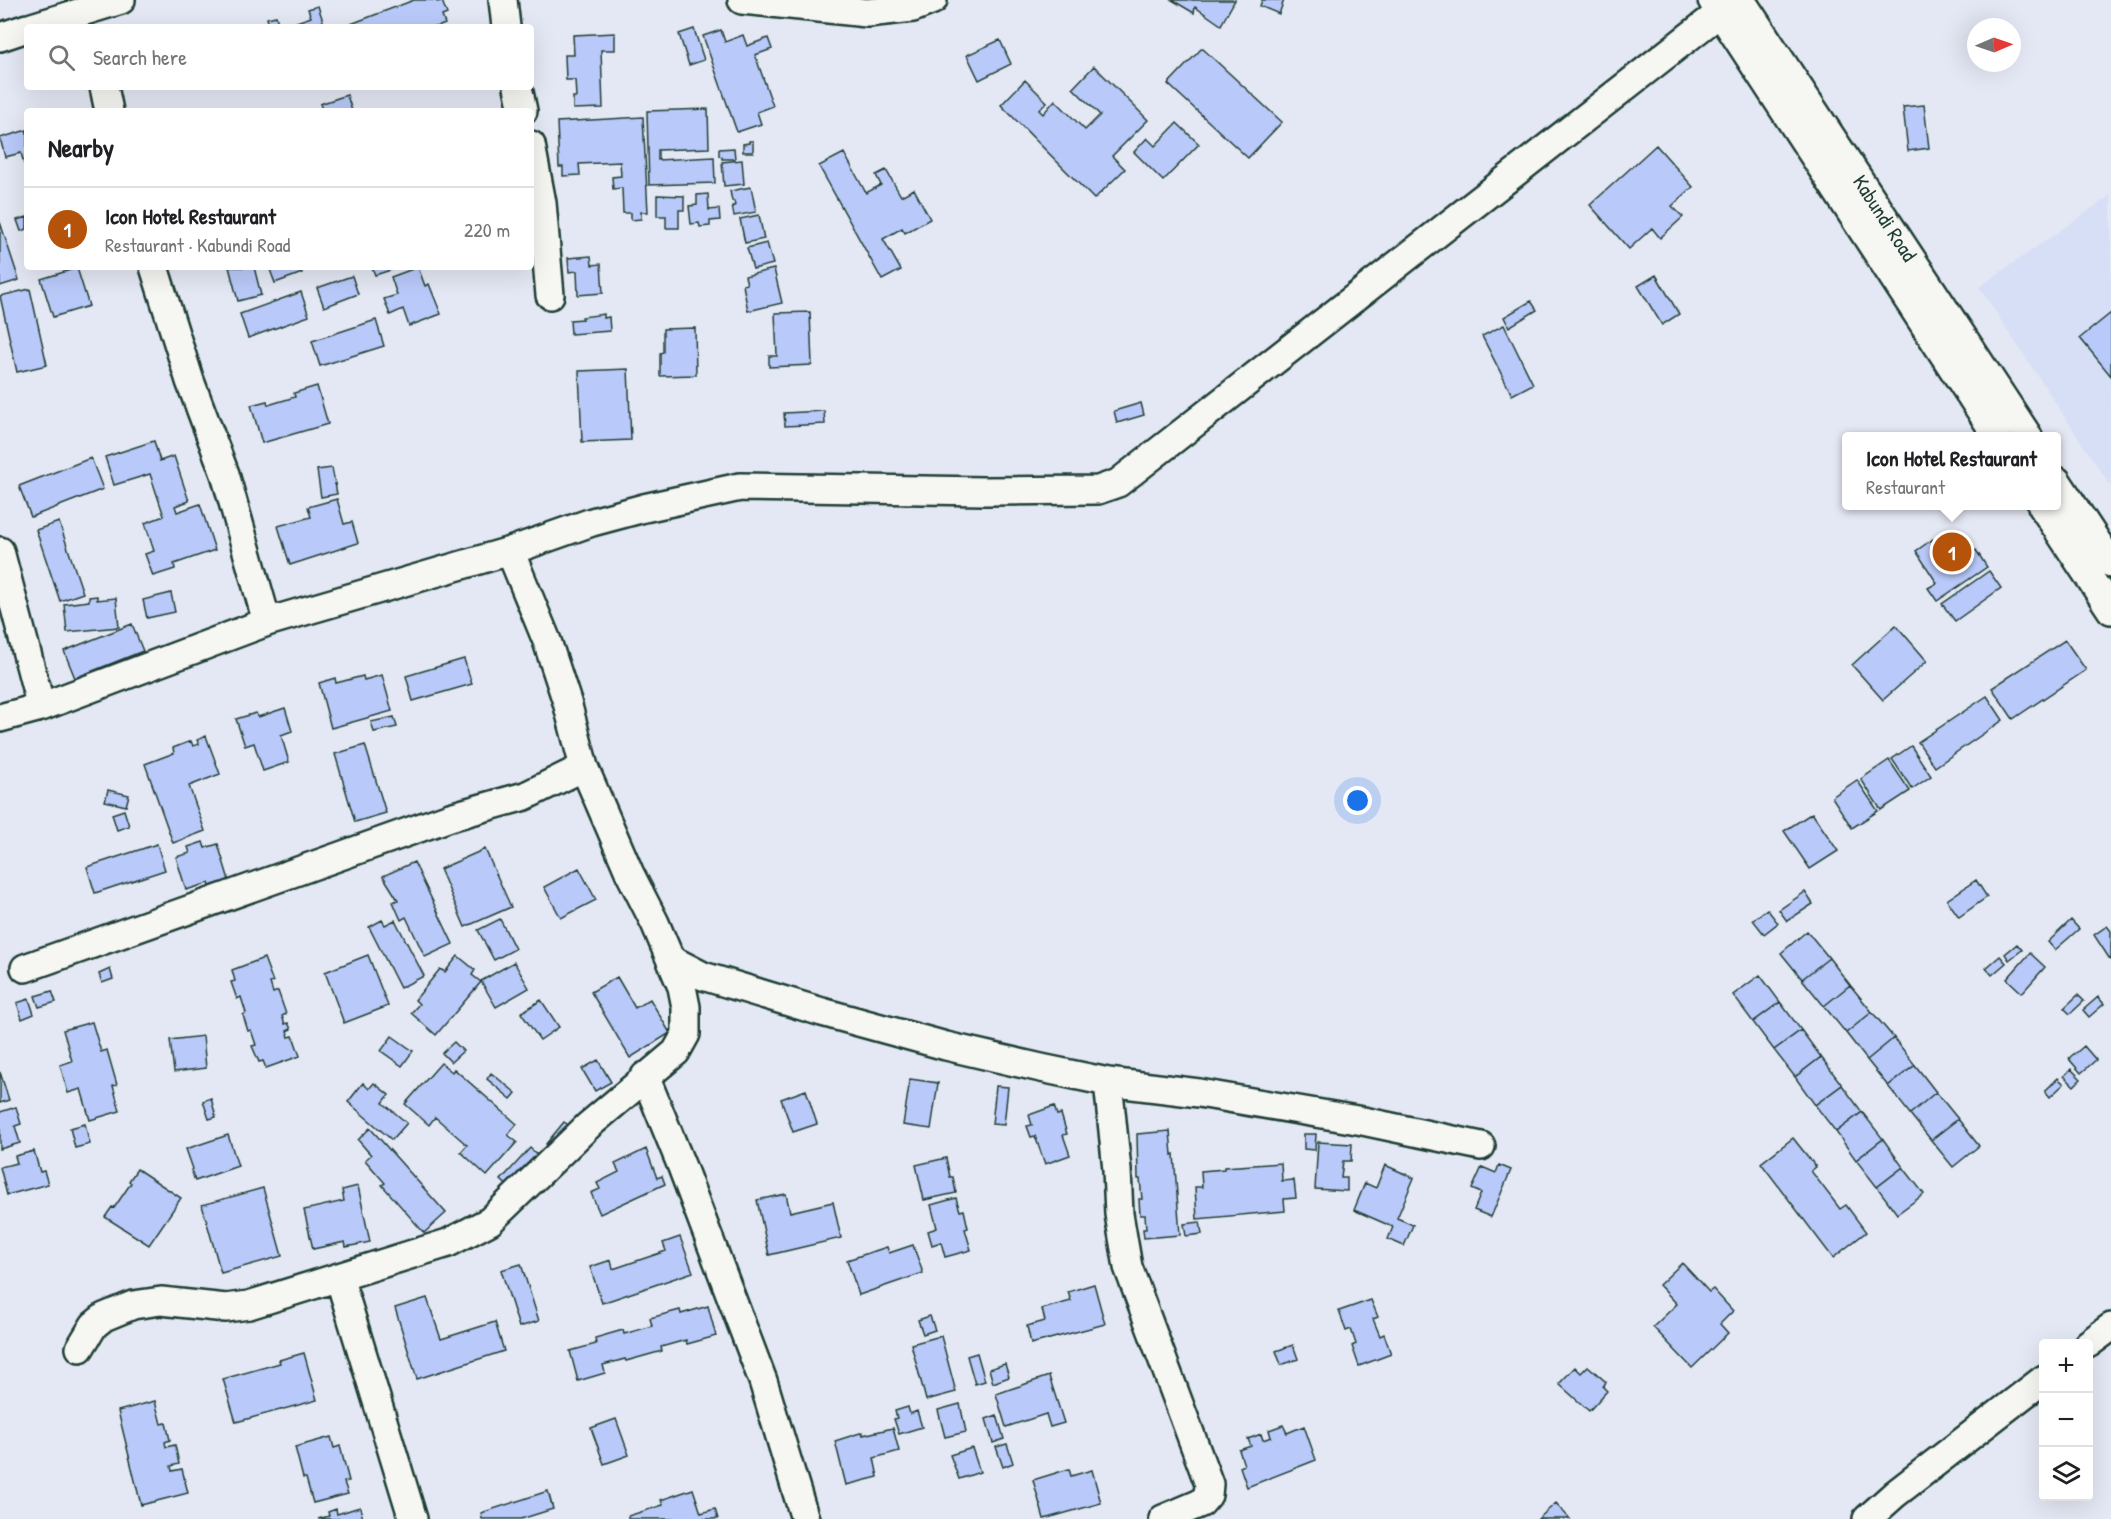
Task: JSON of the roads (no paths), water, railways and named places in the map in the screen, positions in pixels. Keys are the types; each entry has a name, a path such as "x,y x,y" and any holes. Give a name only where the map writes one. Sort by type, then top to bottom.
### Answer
{"street":[{"path":"51,24 90,18 121,0"},
{"path":"503,0 506,24"},
{"path":"741,0 867,13 913,8 933,0"},
{"path":"0,718 41,707 267,622 510,551 592,522 644,507 740,487 984,491 1098,490 1118,483 1727,3"},
{"name":"Kabundi Road","path":"1727,3 1995,432"},
{"name":"Kabundi Road","path":"1727,3 2025,432"},
{"path":"0,37 24,29"},
{"path":"105,90 108,108"},
{"path":"519,90 522,108"},
{"path":"534,161 542,203 550,295"},
{"path":"155,270 190,381 225,474 267,622"},
{"path":"2061,486 2107,549"},
{"path":"2045,510 2111,610"},
{"path":"0,551 41,707"},
{"path":"80,1348 94,1325 104,1317 133,1305 161,1301 226,1308 249,1305 448,1243 490,1221 589,1125 676,1052 686,1034 686,1007 682,987 672,960 630,874 585,767 547,641 510,551"},
{"path":"25,968 450,817 525,796 585,767"},
{"path":"672,960 703,976 946,1046 1108,1082 1199,1093 1363,1121 1481,1146"},
{"path":"645,1076 763,1381 805,1519"},
{"path":"1108,1082 1119,1214 1128,1266 1209,1484 1208,1495 1201,1503 1163,1519"},
{"path":"339,1277 413,1519"},
{"path":"2093,1340 2111,1327"},
{"path":"1867,1519 1895,1494 2039,1382"}],"place":[{"name":"Icon Hotel Restaurant","path":"1952,552"}]}
